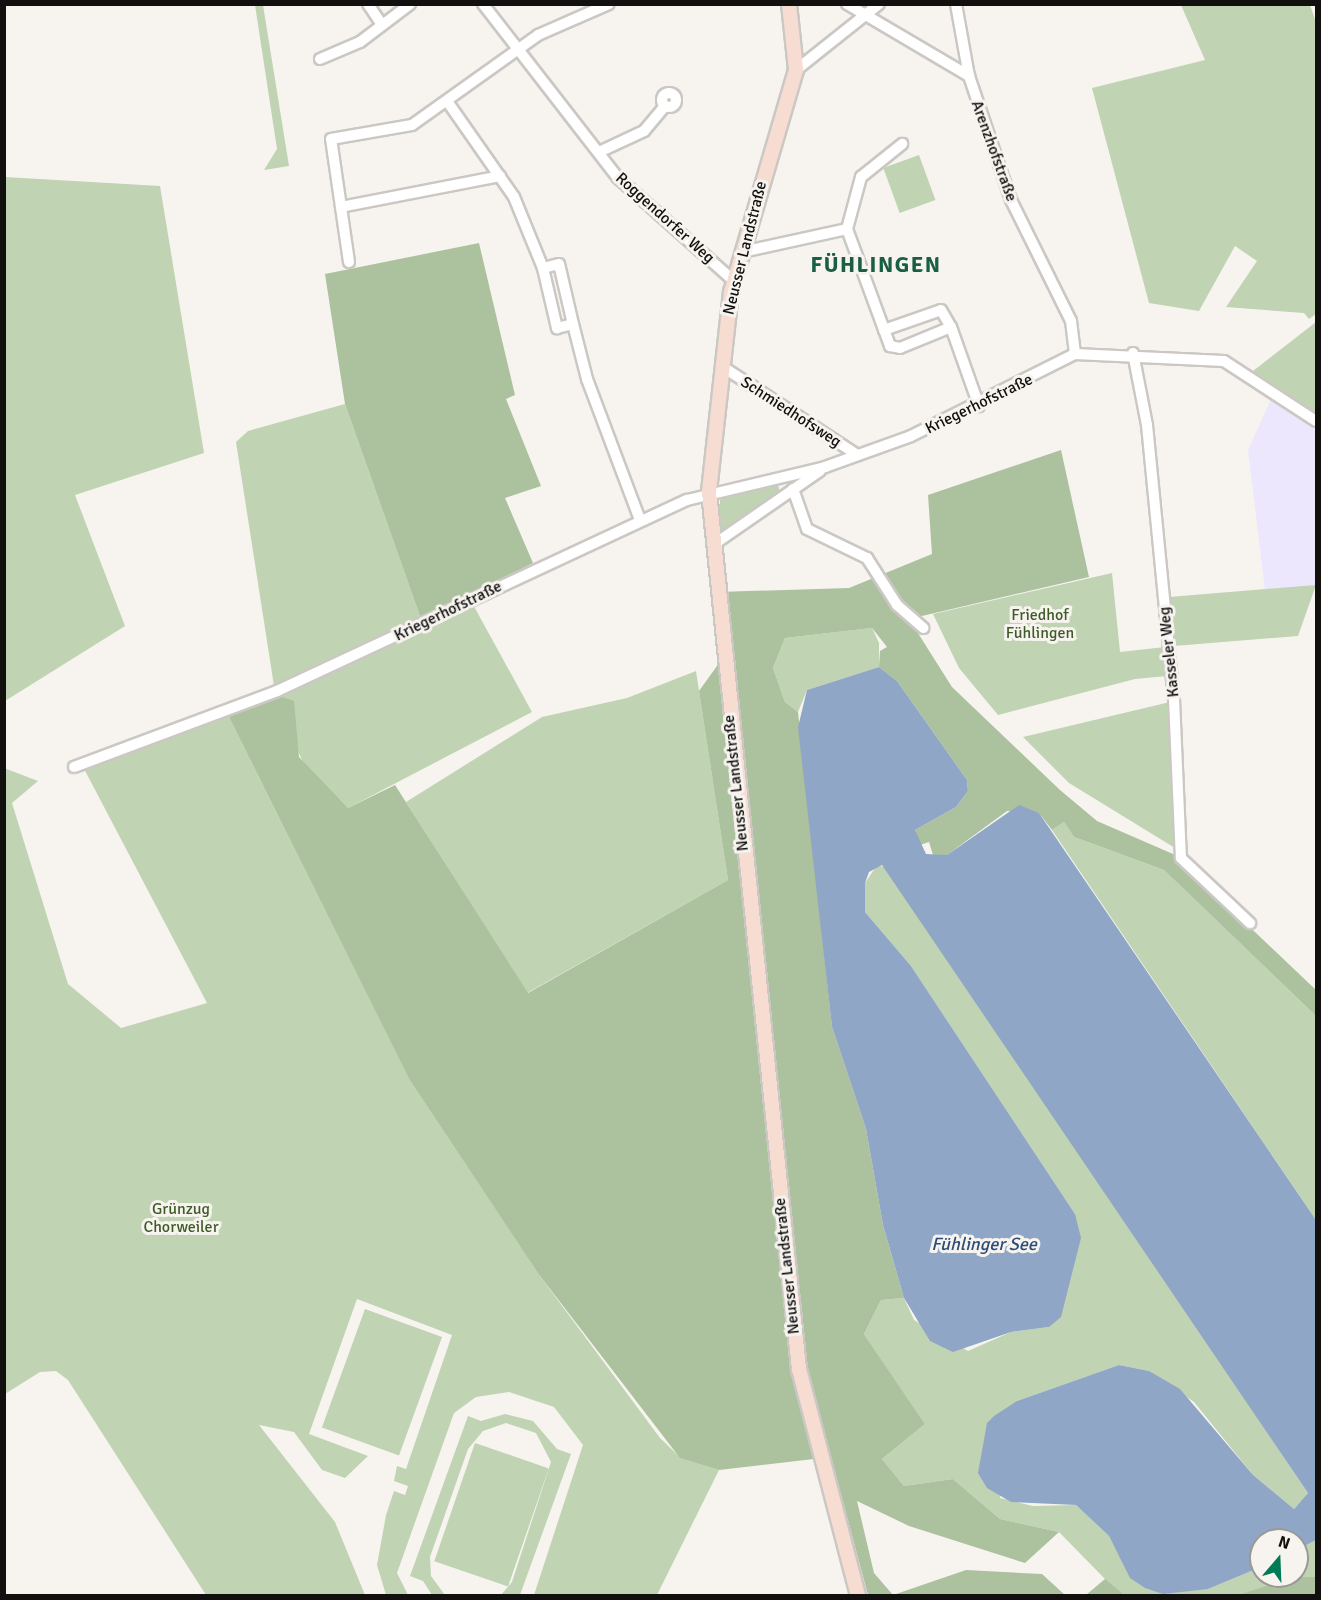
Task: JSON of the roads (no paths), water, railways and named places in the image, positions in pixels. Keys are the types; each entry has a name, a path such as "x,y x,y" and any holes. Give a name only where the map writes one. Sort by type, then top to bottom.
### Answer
{"main road":[{"name":"Neusser Landstraße","path":"789,4 796,69 734,281 726,369 712,434 709,492 791,1310 809,1416 847,1565 852,1596"},
{"name":"Neusser Landstraße","path":"847,1565 858,1596"}],"street":[{"path":"368,4 382,25"},
{"path":"320,59 382,25 410,4"},
{"name":"Roggendorfer Weg","path":"483,4 618,178 734,281"},
{"path":"349,262 331,139 412,125 516,49 609,4"},
{"path":"847,4 969,76"},
{"path":"796,69 879,4"},
{"name":"Arenzhofstraße","path":"956,4 969,76 1011,201 1071,321 1075,354"},
{"path":"447,101 501,176 543,268 557,328 573,324"},
{"path":"598,152 644,131 665,106"},
{"path":"902,144 861,177 847,229 884,330 893,348 951,327"},
{"path":"341,207 501,176"},
{"path":"742,252 847,229"},
{"path":"543,268 559,264 587,379 640,520"},
{"path":"884,330 941,309 951,327 979,406"},
{"name":"Kriegerhofstraße","path":"74,766 277,691 640,520 709,492 825,467 979,406 1075,354 1133,353 1224,361 1317,421"},
{"name":"Kasseler Weg","path":"1133,353 1147,425 1173,690 1181,858 1250,923"},
{"name":"Schmiedhofsweg","path":"726,369 856,454"},
{"name":"Kriegerhofstraße","path":"713,545 825,467"},
{"path":"794,489 807,530 867,558 897,604 923,628"}],"water":[{"name":"Fühlinger See","path":"879,667 897,681 967,780 968,791 956,807 915,830 926,854 947,855 1019,805 1039,813 1316,1220 1316,1540 1309,1544 1309,1528 1249,1528 1249,1572 1208,1589 1163,1594 1145,1588 1130,1578 1109,1536 1076,1505 1011,1502 987,1488 978,1473 987,1423 994,1416 1017,1401 1119,1365 1149,1371 1180,1389 1253,1475 1294,1509 1308,1493 882,865 869,872 865,883 865,912 911,966 1075,1214 1081,1238 1061,1317 1049,1327 1011,1332 953,1352 930,1341 904,1298 883,1225 866,1129 832,1027 798,727 807,690"}],"district":[{"name":"FÜHLINGEN","path":"876,265"}],"park label":[{"name":"Friedhof Fühlingen","path":"1040,624"},
{"name":"Grünzug Chorweiler","path":"181,1218"}]}
